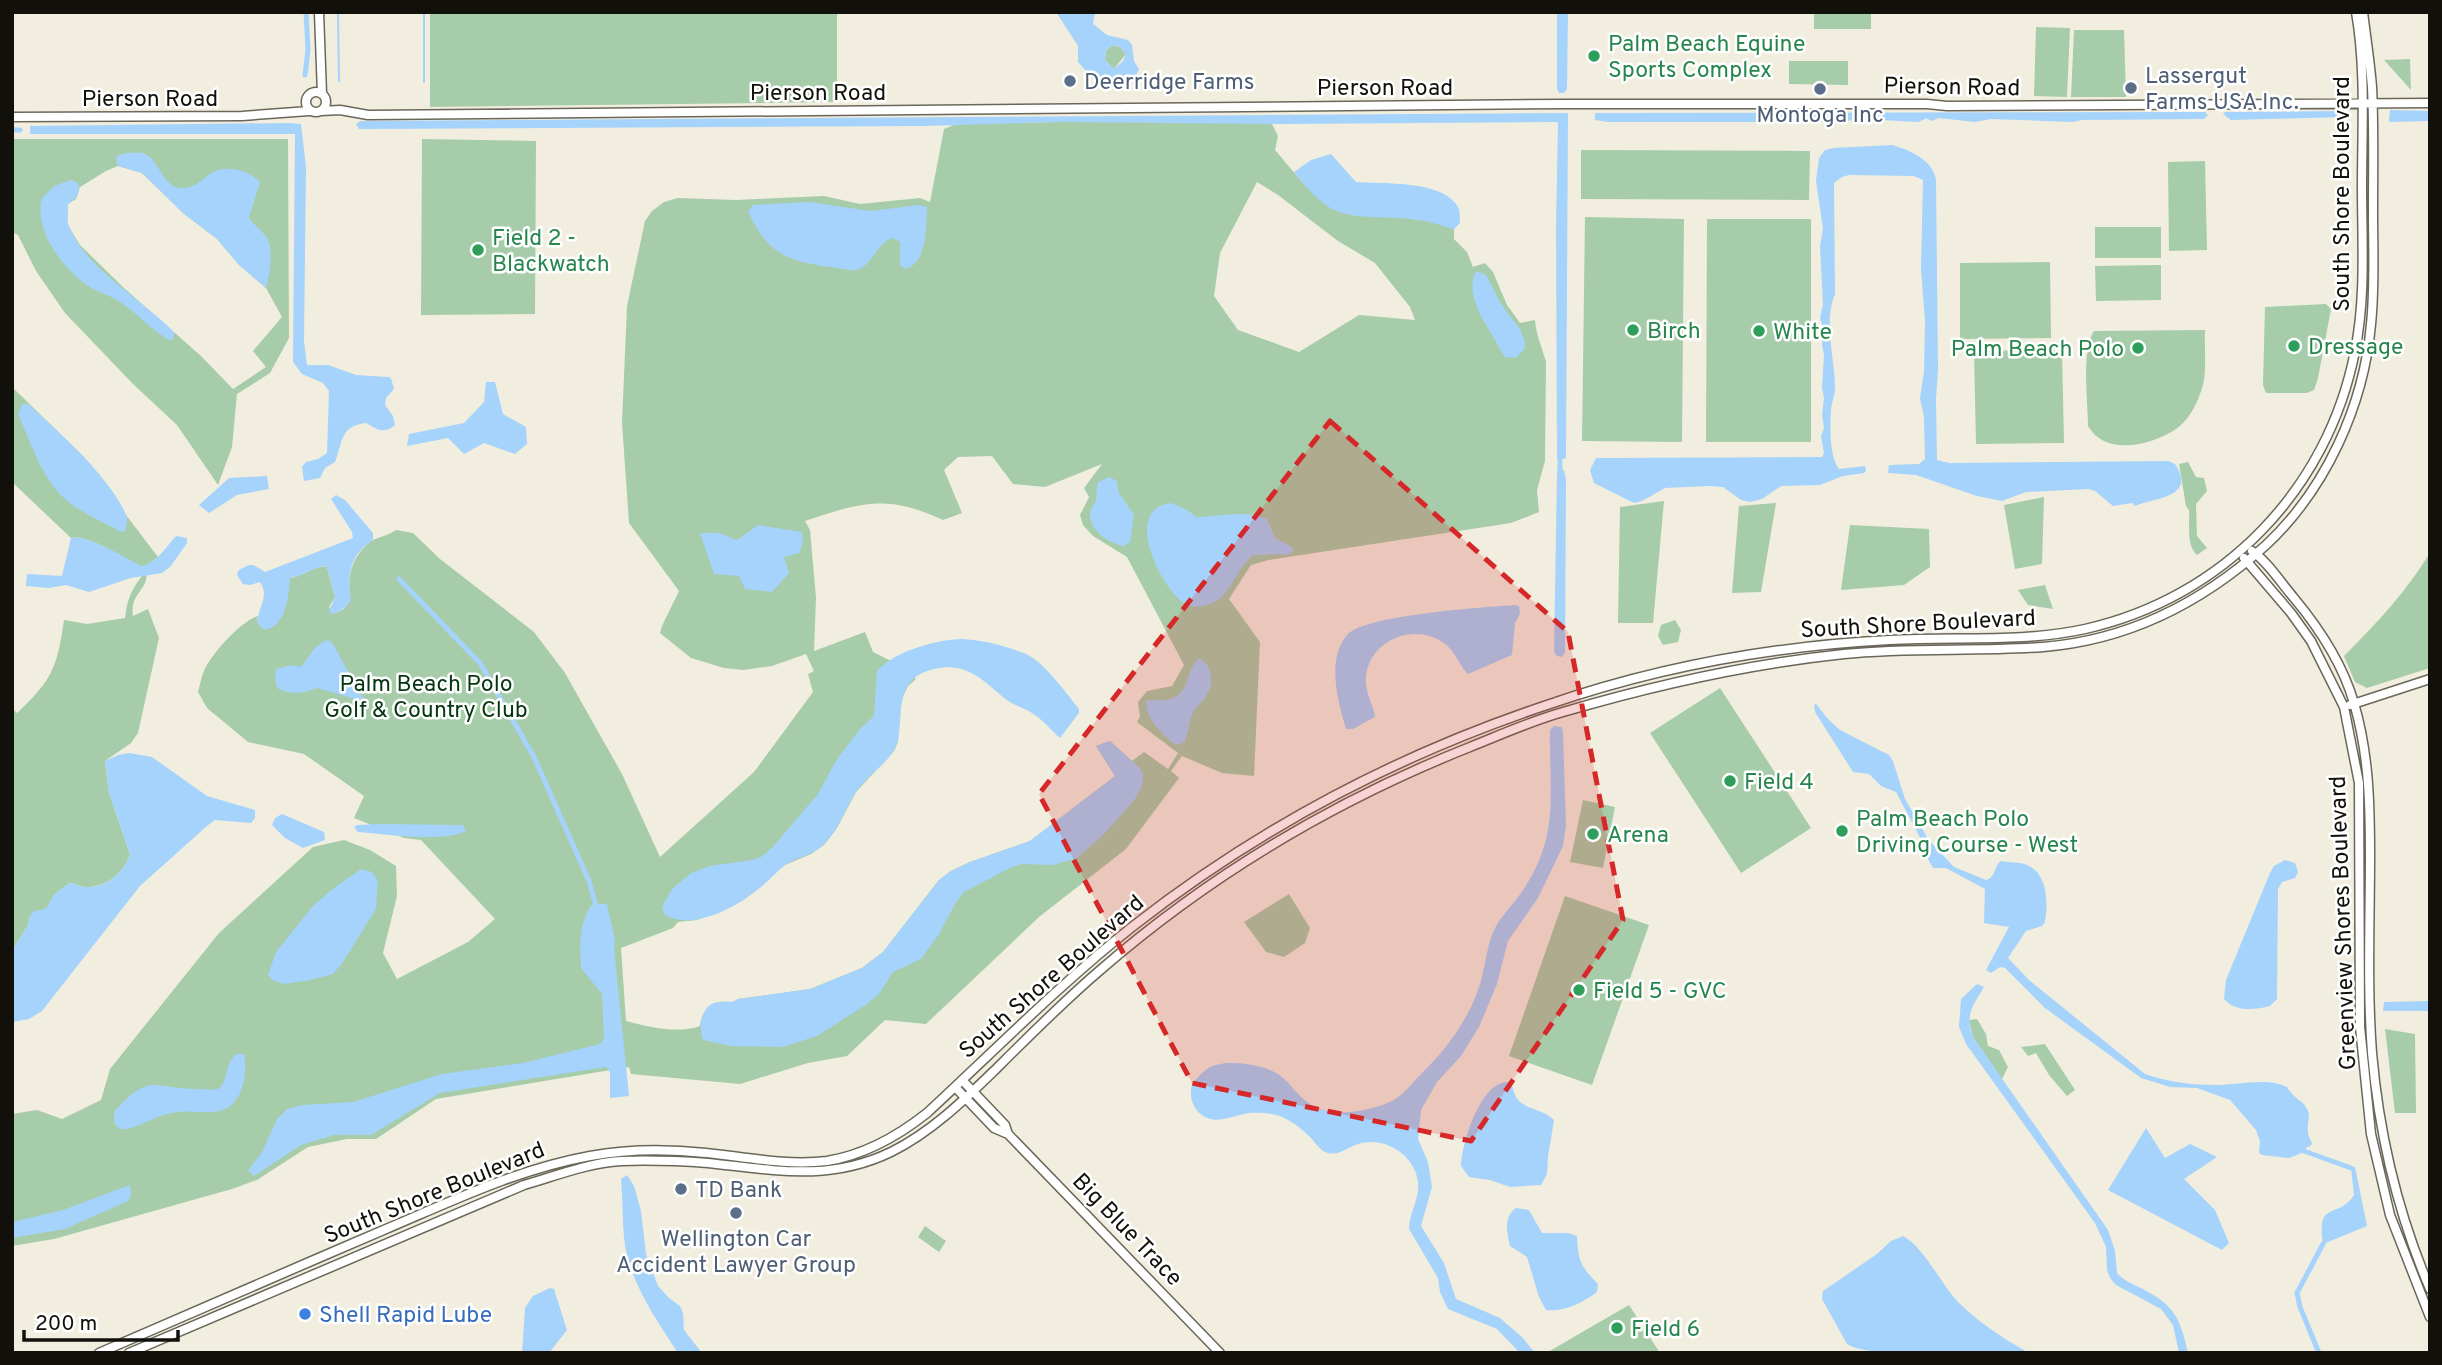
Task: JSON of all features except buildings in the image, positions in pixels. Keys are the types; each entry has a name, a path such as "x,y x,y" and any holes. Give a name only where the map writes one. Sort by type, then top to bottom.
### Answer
{"street":[{"path":"319,12 321,111"},
{"name":"South Shore Boulevard","path":"99,1353 523,1172 592,1156 652,1151 779,1162 829,1160 863,1150 902,1132 927,1113 1061,987 1186,886 1319,803 1399,762 1508,719 1624,682 1722,660 1836,644 1933,638 2018,637 2079,630 2119,620 2157,605 2198,582 2243,550 2293,493 2316,458 2344,395 2360,319 2362,276 2367,102 2356,12"},
{"name":"South Shore Boulevard","path":"129,1353 524,1185 613,1161 694,1162 800,1173 839,1171 896,1149 923,1132 965,1098 1070,996 1195,895 1266,848 1327,813 1420,767 1551,715 1692,678 1803,659 1898,650 2044,647 2126,630 2171,612 2224,580 2280,529 2304,501 2336,447 2353,408 2369,340 2373,296 2363,12"},
{"path":"310,111 305,102 307,97 320,95"},
{"name":"Pierson Road","path":"320,95 340,110"},
{"name":"Pierson Road","path":"288,112 305,102"},
{"name":"Pierson Road","path":"12,117 270,116 288,112 317,113 340,110 368,115 1564,104 2216,106 2430,103"},
{"path":"2362,263 2368,277 2373,279"},
{"path":"2362,276 2368,282 2373,296"},
{"name":"Greenview Shores Boulevard","path":"2430,1289 2394,1181 2376,1085 2370,1008 2369,779 2354,704 2321,634 2255,553 2243,550 2246,562 2291,613 2311,641 2344,707 2359,783 2360,1027 2371,1134 2390,1215 2430,1317"},
{"path":"2344,707 2430,679"},
{"path":"1592,691 1609,699 1624,682"},
{"name":"Big Blue Trace","path":"962,1080 1004,1125 1008,1134 1220,1353"},
{"name":"Big Blue Trace","path":"955,1087 994,1128 1008,1134"}],"highlighted area":[{"path":"1330,421 1568,632 1623,920 1471,1141 1192,1083 1039,794"}],"green space":[{"path":"430,12 837,12 837,102 430,107"},
{"path":"1814,12 1871,12 1871,29 1814,29"},
{"path":"2036,27 2070,28 2067,97 2034,96"},
{"path":"2074,30 2124,30 2126,97 2071,97"},
{"path":"1112,45 1120,47 1126,54 1114,69 1105,60 1106,51"},
{"path":"2410,59 2411,90 2384,60"},
{"path":"1789,61 1848,61 1848,85 1789,84"},
{"name":"Palm Beach Polo Golf & Country Club","path":"1271,122 1278,136 1275,150 1302,182 1333,209 1436,222 1454,229 1454,239 1467,252 1473,267 1485,263 1493,272 1507,305 1520,323 1535,320 1546,362 1545,461 1537,490 1539,512 1511,523 1251,565 1229,599 1260,642 1254,776 1222,773 1182,756 1171,771 1179,778 1126,849 1039,917 926,1024 885,1020 847,1056 808,1063 740,1084 631,1074 629,1067 436,1099 376,1139 347,1139 308,1147 257,1180 232,1189 54,1239 12,1246 12,1114 37,1110 62,1119 101,1100 110,1069 219,933 313,847 344,840 370,850 396,866 397,896 383,953 397,979 468,942 495,919 421,840 404,838 354,818 364,796 304,754 248,742 207,708 198,692 203,673 213,656 243,624 258,616 257,623 290,578 318,567 327,567 335,597 329,607 336,613 344,609 350,600 352,568 364,547 396,530 413,533 440,559 534,632 565,673 622,774 660,857 754,772 813,692 808,674 814,671 806,654 772,666 743,670 724,668 691,658 660,633 679,591 629,523 622,423 627,306 645,221 652,211 664,202 678,198 736,200 824,196 860,204 920,198 930,202 944,129 956,124","holes":["1257,182 1338,241 1375,263 1410,307 1415,320 1359,315 1299,352 1238,330 1214,296 1220,253","992,456 1013,484 1045,487 1102,464 1084,488 1089,497 1080,515 1083,525 1093,536 1127,557 1184,665 1172,686 1147,691 1138,702 1140,717 1137,722 1178,753 1168,769 1144,752 1132,761 1110,741 1096,746 1115,776 1030,841 970,862 939,880 883,952 862,968 810,989 712,1004 706,1010 700,1026 663,1029 626,1021 621,948 673,928 678,922 697,920 742,901 785,865 824,845 837,828 856,792 894,751 898,742 901,701 908,686 916,679 873,652 865,632 814,651 816,598 810,530 805,521 859,505 874,504 906,507 943,520 962,513 944,470 958,457"]},
{"path":"12,139 288,139 289,338 270,373 237,394 232,447 218,485 177,425 133,384 65,313 36,271 18,235 12,232","holes":["118,166 142,173 183,213 217,239 239,265 266,288 282,317 253,351 266,367 233,389 80,245 67,224 68,204 76,199 80,187"]},
{"name":"Field 2 - Blackwatch","path":"422,139 536,141 535,314 421,315"},
{"path":"1581,150 1810,151 1809,200 1581,199"},
{"path":"2205,161 2207,250 2169,251 2168,162"},
{"name":"Birch","path":"1585,217 1684,219 1682,442 1582,441"},
{"name":"White","path":"1707,219 1811,219 1811,442 1706,442"},
{"path":"2095,227 2161,227 2161,258 2095,258"},
{"path":"2050,262 2051,338 1960,339 1960,263"},
{"path":"2161,265 2161,300 2096,301 2095,266"},
{"name":"Dressage","path":"2326,304 2331,309 2314,390 2307,393 2266,393 2263,385 2265,307"},
{"path":"2205,330 2205,371 2202,387 2194,409 2180,426 2155,440 2130,445 2117,445 2096,436 2088,426 2086,377 2088,351 2094,331"},
{"path":"2062,350 2064,443 1976,444 1974,351"},
{"path":"12,387 83,456 111,490 158,557 146,566 146,581 134,601 133,616 148,609 159,638 138,733 131,743 105,761 109,793 130,854 128,861 113,878 99,885 85,887 69,883 54,895 49,907 30,916 28,925 12,951 12,708 17,713 38,691 51,672 59,650 64,620 87,624 125,618 130,596 142,576 140,566 96,543 71,538 12,482"},
{"path":"2188,462 2196,477 2204,478 2207,491 2196,504 2197,536 2207,548 2197,555 2191,546 2189,510 2179,464"},
{"path":"2044,497 2042,564 2015,569 2004,505"},
{"path":"1664,501 1653,623 1618,623 1620,507"},
{"path":"1776,503 1761,592 1732,593 1739,506"},
{"path":"1850,525 1929,529 1930,567 1904,585 1841,590"},
{"path":"2430,553 2430,668 2367,688 2355,682 2344,656 2390,607"},
{"path":"2045,585 2053,609 2028,605 2018,590"},
{"path":"1675,620 1681,630 1678,642 1663,645 1658,636 1661,625"},
{"name":"Field 4","path":"1720,688 1811,828 1741,873 1650,733"},
{"name":"Arena","path":"1583,800 1615,807 1603,868 1570,862"},
{"path":"1289,894 1310,928 1305,943 1284,957 1266,952 1244,922"},
{"name":"Field 5 - GVC","path":"1565,896 1649,925 1592,1085 1509,1056"},
{"path":"1977,1019 1986,1034 1988,1046 1999,1050 2008,1067 2002,1079 1973,1037 1969,1020"},
{"path":"2385,1029 2415,1034 2416,1113 2395,1113"},
{"path":"2045,1044 2075,1090 2067,1096 2049,1075 2036,1053 2028,1056 2021,1047"},
{"path":"925,1226 946,1241 939,1252 918,1237"},
{"name":"Field 6","path":"1629,1305 1660,1353 1548,1352"}],"water":[{"path":"1056,12 1095,12 1093,24 1107,35 1128,40 1132,45 1134,61 1139,69 1136,76 1112,83 1095,81 1078,62 1078,46","holes":["1112,45 1120,47 1126,54 1114,69 1105,60 1106,51"]},
{"path":"1557,12 1568,12 1567,89 1564,93 1559,93 1557,89"},
{"path":"2390,110 2430,111 2430,121 2389,122"},
{"path":"2345,111 2346,117 2231,120 2223,114 2225,112"},
{"path":"2205,112 2208,115 2204,119 2072,122 1991,119 1975,122 1939,118 1931,121 1926,118 1919,122 1860,119 1839,122 1595,120 1595,113"},
{"path":"1568,113 1566,458 1560,460 1557,458 1558,122 1059,122 924,126 359,129 356,124 361,121"},
{"path":"301,124 306,167 304,341 307,365 328,365 356,375 388,377 391,378 394,389 386,398 385,405 393,416 395,425 383,430 366,423 351,428 343,436 335,462 325,468 320,478 304,481 302,467 306,462 327,453 329,391 323,383 302,374 293,362 295,134 30,134 30,126"},
{"path":"1892,145 1925,161 1936,179 1937,460 1949,463 2168,461 2175,464 2181,475 2181,484 2177,490 2170,495 2135,506 2132,503 2113,506 2095,491 2088,489 2026,492 2002,501 1977,496 1916,475 1888,473 1889,465 1919,464 1925,459 1924,417 1920,398 1924,371 1925,322 1921,268 1923,180 1914,176 1849,175 1834,183 1835,294 1830,328 1835,388 1831,409 1831,440 1833,457 1839,469 1865,466 1866,471 1820,485 1781,486 1762,499 1750,502 1741,500 1723,487 1708,486 1665,488 1634,503 1594,483 1590,470 1596,458 1822,457 1824,355 1820,318 1823,305 1820,246 1823,229 1816,181 1819,158 1825,150 1833,148"},
{"path":"127,153 149,156 165,179 175,187 192,186 221,169 245,172 256,178 260,182 249,218 265,235 270,246 266,288 239,265 217,239 183,213 142,173 118,166 117,156"},
{"path":"1331,154 1356,182 1412,185 1440,192 1458,207 1460,223 1454,229 1417,220 1362,216 1334,210 1318,198 1294,172 1311,160"},
{"path":"71,180 78,183 79,190 68,204 68,221 77,241 101,269 174,332 173,339 162,336 117,300 87,285 59,258 46,235 40,210 42,198 54,186"},
{"path":"809,202 871,211 918,205 927,207 922,252 913,265 905,269 900,265 900,242 893,238 883,244 863,267 857,270 806,263 782,254 773,247 764,238 748,211 753,205"},
{"path":"1476,271 1486,275 1501,304 1521,331 1525,348 1516,358 1505,357 1480,313 1473,291"},
{"path":"486,382 495,382 503,414 526,427 527,444 515,454 484,443 464,454 448,438 407,446 409,434 464,423 484,402"},
{"path":"22,404 28,404 96,470 126,515 125,531 121,532 71,504 49,481 18,414"},
{"path":"1564,470 1565,653 1562,657 1554,652 1557,471"},
{"path":"267,476 269,489 237,495 209,513 199,505 229,478"},
{"path":"1109,477 1117,481 1118,491 1134,515 1130,542 1124,546 1102,536 1091,522 1098,482"},
{"path":"336,495 345,500 373,533 373,539 356,556 351,568 351,600 338,612 332,614 329,611 335,597 327,567 318,567 290,578 282,617 271,628 264,630 257,623 264,597 263,587 260,582 243,584 237,575 238,571 253,565 265,572 353,538 331,499"},
{"path":"1171,503 1196,517 1249,514 1267,519 1275,538 1292,547 1293,551 1290,554 1253,555 1221,598 1197,607 1189,606 1175,596 1166,583 1150,550 1147,534 1149,519 1156,508"},
{"path":"758,525 802,532 803,543 799,553 784,557 789,573 772,592 745,589 739,576 714,574 700,533 719,533 737,540"},
{"path":"176,536 187,538 187,543 171,566 162,573 131,578 89,592 66,585 49,588 26,586 27,574 62,576 71,538 96,543 141,566 156,559"},
{"path":"1519,606 1520,614 1515,623 1512,655 1468,674 1449,647 1434,637 1409,634 1386,643 1370,662 1366,675 1366,687 1375,717 1353,729 1346,729 1337,694 1335,668 1341,645 1347,635 1358,628 1400,617"},
{"path":"962,639 1019,651 1033,658 1048,671 1079,709 1079,713 1060,738 1036,715 1008,701 975,675 946,667 919,675 909,684 904,694 897,743 892,753 860,787 835,831 821,847 785,865 748,897 725,910 700,919 688,920 665,915 662,907 672,889 691,873 710,866 752,860 772,848 818,794 837,759 860,729 874,716 877,671 905,652"},
{"path":"328,640 333,644 365,702 317,688 297,693 277,688 276,669 292,665 301,667 316,647"},
{"path":"1200,658 1208,666 1211,686 1191,717 1185,742 1176,745 1156,726 1146,701 1175,697 1184,689 1192,667"},
{"path":"1816,704 1840,730 1889,755 1905,799 1928,839 1954,867 1986,880 1992,877 2001,861 2029,866 2040,876 2046,899 2045,922 2042,926 2026,931 2008,958 2029,980 2145,1074 2189,1084 2271,1082 2287,1087 2307,1109 2311,1146 2289,1158 2262,1155 2259,1153 2260,1141 2256,1130 2230,1100 2197,1088 2170,1087 2141,1078 2045,1008 2005,968 2000,967 1991,973 1986,970 2009,927 1984,923 1985,889 1946,868 1933,868 1896,792 1881,786 1869,774 1853,772 1815,712"},
{"path":"1554,726 1562,727 1563,732 1566,825 1563,846 1538,898 1508,941 1497,984 1479,1027 1461,1056 1437,1082 1421,1110 1418,1139 1428,1162 1432,1187 1421,1226 1444,1263 1456,1299 1500,1318 1522,1337 1535,1353 1520,1353 1497,1329 1448,1309 1440,1292 1438,1278 1409,1229 1418,1182 1416,1172 1404,1155 1386,1144 1376,1142 1365,1142 1337,1153 1325,1152 1296,1125 1272,1114 1253,1113 1210,1119 1195,1108 1191,1089 1195,1080 1207,1069 1232,1063 1271,1070 1284,1078 1309,1103 1330,1112 1374,1107 1390,1102 1407,1090 1460,1028 1474,1001 1493,932 1526,886 1539,861 1549,822 1550,730"},
{"path":"1110,741 1140,768 1143,775 1142,785 1135,799 1105,833 1077,858 1053,865 1022,864 964,892 921,959 893,972 879,994 817,1036 783,1047 731,1046 703,1040 702,1016 714,1003 810,989 862,968 883,952 939,880 970,862 1030,841 1115,776 1096,746"},
{"path":"129,753 152,757 207,796 255,810 255,818 251,823 215,820 207,826 140,886 42,1011 29,1019 12,1022 12,951 28,925 30,916 34,911 46,908 55,894 69,883 84,887 100,885 119,873 128,861 130,854 109,793 105,761"},
{"path":"282,814 324,832 325,840 303,848 285,838 272,825 275,818"},
{"path":"378,824 463,825 466,831 456,835 414,837 358,832 354,827"},
{"path":"2285,860 2295,863 2298,872 2295,878 2282,882 2278,889 2277,999 2270,1006 2258,1008 2234,1006 2224,999 2226,980 2270,873 2274,866"},
{"path":"361,869 372,872 378,881 376,909 343,962 333,974 311,980 284,984 272,980 268,975 276,952 313,906"},
{"path":"607,904 615,941 629,1096 610,1098 610,1072 606,1067 440,1093 371,1135 334,1135 301,1145 254,1176 248,1170 261,1154 277,1119 287,1109 302,1105 353,1102 442,1074 523,1063 600,1044 604,1039 602,994 581,968 580,943 583,923 590,906"},
{"path":"1977,984 1984,987 1971,1011 1973,1037 2108,1230 2115,1251 2117,1273 2161,1300 2174,1313 2188,1353 2179,1353 2173,1325 2161,1309 2116,1285 2110,1278 2106,1247 2095,1223 1966,1044 1959,1027 1961,999"},
{"path":"2430,1001 2430,1011 2383,1011 2384,1002"},
{"path":"236,1054 244,1054 242,1087 235,1101 223,1110 172,1113 128,1129 120,1129 114,1123 114,1112 126,1099 145,1087 161,1085 209,1090 220,1088"},
{"path":"1507,1082 1512,1085 1518,1100 1554,1120 1547,1174 1541,1185 1510,1187 1469,1177 1461,1166 1469,1130 1481,1103 1497,1085"},
{"path":"2146,1128 2165,1158 2190,1144 2217,1157 2184,1179 2215,1210 2229,1243 2222,1250 2108,1190"},
{"path":"2355,1167 2367,1226 2323,1244 2322,1230 2326,1215 2348,1202 2354,1195 2351,1168"},
{"path":"627,1175 634,1186 641,1211 646,1254 658,1286 680,1306 684,1330 702,1353 678,1353 646,1302 633,1274 623,1228 621,1179"},
{"path":"130,1185 131,1195 128,1201 65,1229 12,1238 12,1222 63,1210"},
{"path":"1516,1208 1529,1210 1542,1233 1568,1233 1577,1236 1581,1262 1598,1284 1597,1292 1573,1306 1546,1310 1539,1297 1527,1257 1510,1246 1508,1220"},
{"path":"1903,1236 1932,1266 1958,1302 1992,1330 2029,1353 1906,1354 1860,1349 1847,1344 1822,1299 1823,1291 1877,1254 1891,1241"},
{"path":"550,1288 554,1289 567,1330 549,1353 522,1353 525,1308 533,1296"}],"waterway":[{"path":"305,75 308,50 306,12"},
{"path":"338,12 339,81"},
{"path":"424,12 424,82"},
{"path":"12,130 20,130"},
{"path":"1560,453 1560,475"},
{"path":"399,579 480,663 534,757 589,881 597,910"},
{"path":"2304,1151 2351,1168"},
{"path":"2319,1353 2297,1293 2323,1244"}],"place":[{"name":"Palm Beach Equine Sports Complex","path":"1594,56"},
{"name":"Deerridge Farms","path":"1070,81"},
{"name":"Lassergut Farms USA Inc.","path":"2131,88"},
{"name":"Montoga Inc","path":"1820,89"},
{"name":"Field 2 - Blackwatch","path":"478,250"},
{"name":"Birch","path":"1633,330"},
{"name":"White","path":"1759,331"},
{"name":"Dressage","path":"2294,346"},
{"name":"Palm Beach Polo","path":"2138,348"},
{"name":"Field 4","path":"1730,781"},
{"name":"Palm Beach Polo Driving Course - West","path":"1842,831"},
{"name":"Arena","path":"1593,834"},
{"name":"Field 5 - GVC","path":"1579,990"},
{"name":"TD Bank","path":"681,1189"},
{"name":"Wellington Car Accident Lawyer Group","path":"736,1213"},
{"name":"Shell Rapid Lube","path":"305,1314"},
{"name":"Field 6","path":"1617,1328"}]}
